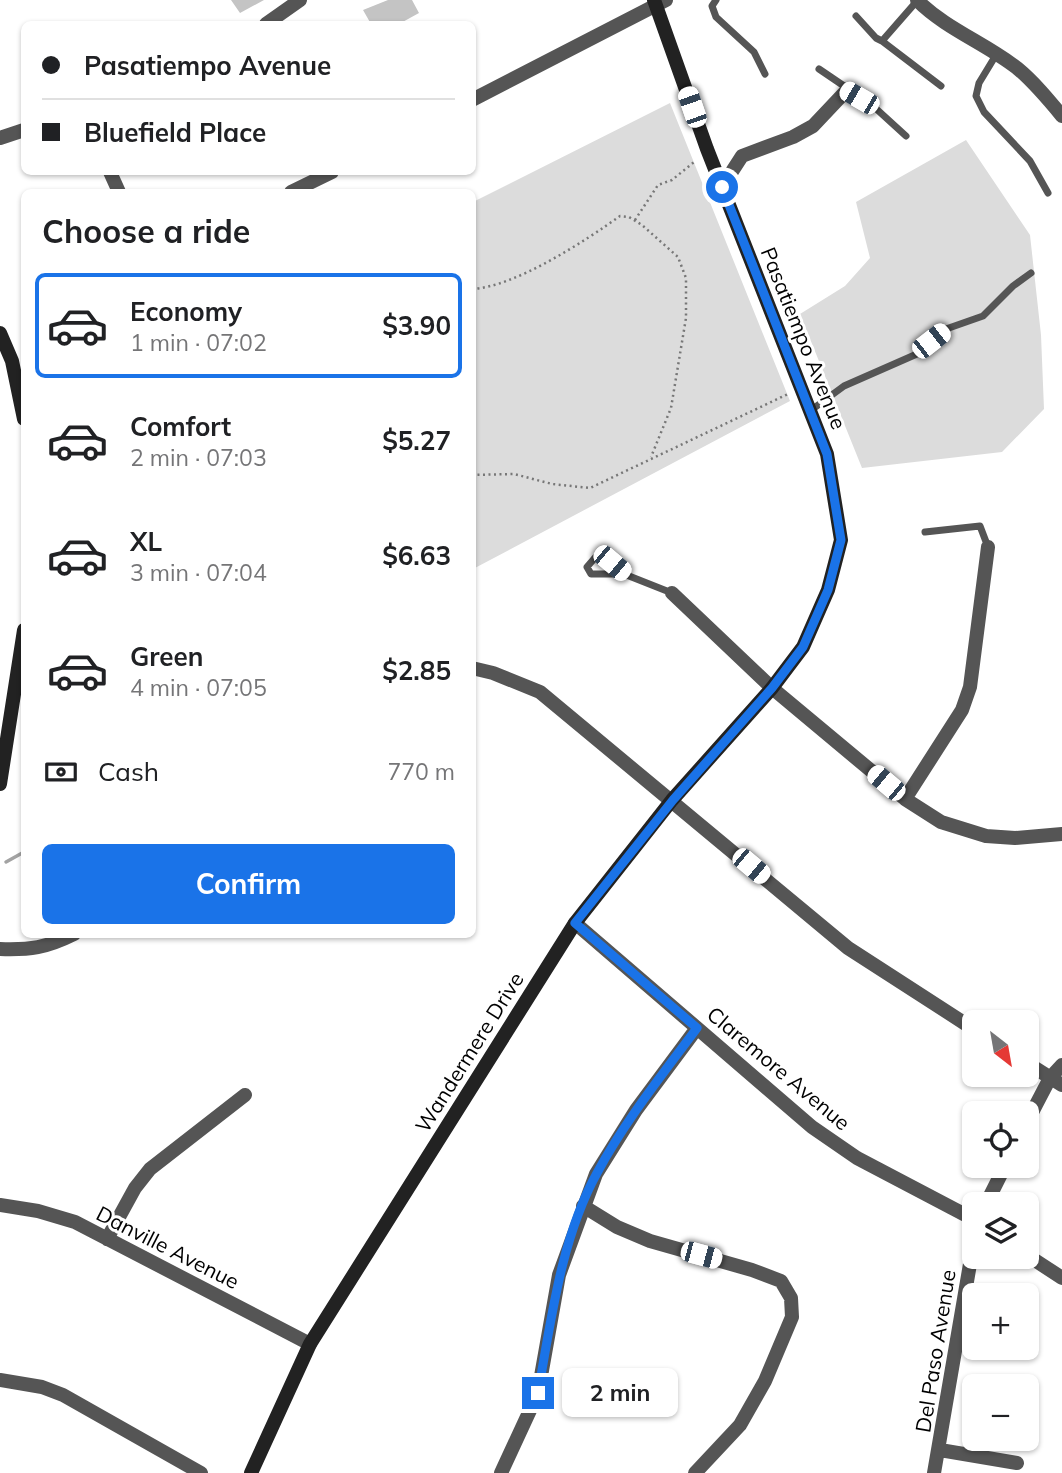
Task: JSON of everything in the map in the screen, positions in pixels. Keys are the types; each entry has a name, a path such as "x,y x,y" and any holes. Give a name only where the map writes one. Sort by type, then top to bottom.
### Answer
{"street":[{"path":"270,21 300,0"},
{"path":"917,0 935,16 1016,68 1043,92 1062,116"},
{"path":"476,98 659,2"},
{"name":"Pasatiempo Avenue","path":"659,2 722,187 801,389 816,407 827,454 841,540 828,590 803,647 772,688"},
{"path":"722,187 742,156 813,126 847,90"},
{"path":"0,138 21,131"},
{"path":"297,189 326,175"},
{"path":"0,333 12,361 21,404"},
{"path":"905,799 962,710 970,687 988,547"},
{"path":"672,593 772,688 905,799 941,822 986,836 1015,838 1062,834"},
{"path":"0,784 21,649"},
{"path":"476,669 540,692 848,948 962,1022"},
{"name":"Wandermere Drive","path":"251,1473 310,1344 575,923 673,800 772,688"},
{"name":"Claremore Avenue","path":"575,923 812,1127 857,1158 962,1213"},
{"path":"0,949 40,948 64,938"},
{"path":"501,1473 538,1393 559,1275 596,1174 636,1110 697,1028"},
{"path":"1039,1105 1056,1082 1062,1065"},
{"path":"1040,1072 1056,1082"},
{"path":"107,1239 135,1188 150,1169 245,1095"},
{"name":"Danville Avenue","path":"0,1205 58,1216 310,1344"},
{"path":"583,1206 617,1227 650,1241 752,1270 781,1282 791,1298 792,1317 765,1381 740,1425 695,1473"},
{"path":"1039,1263 1062,1278"},
{"name":"Del Paso Avenue","path":"934,1473 969,1269"},
{"path":"0,1380 42,1387 63,1395 201,1473"},
{"path":"940,1450 1017,1463"}],"lane":[{"path":"716,0 712,6 716,17 754,52 765,74"},
{"path":"882,41 917,0"},
{"path":"856,16 876,38 941,86"},
{"path":"996,55 979,83 976,96 984,112 1030,161 1048,193"},
{"path":"819,69 872,105 906,136"},
{"path":"816,407 844,386 926,350 931,341 946,329 983,316 1013,285 1031,273"},
{"path":"925,532 980,526 988,547"},
{"path":"624,574 591,574 587,567 599,553 624,574 672,593"}],"path":[{"path":"635,220 658,185 672,180 694,162"},
{"path":"476,288 494,286 541,266 595,235 620,216 635,220 678,257 686,278 686,318 671,408 650,457"},
{"path":"476,475 514,474 552,484 590,488 650,457 801,389"}],"shaded area":[{"path":"670,103 790,401 476,567 476,200"},
{"path":"966,140 1030,235 1041,335 1044,409 1002,452 862,468 800,314 845,286 870,258 856,202"}],"building":[{"path":"231,0 264,0 240,13"},
{"path":"388,0 412,0 419,13 404,21 369,21 363,10"}],"waterway":[{"path":"6,862 21,854"}],"route":[{"path":"538,1393 559,1275 596,1174 636,1110 697,1028 575,923 673,800 772,688 803,647 828,590 841,540 827,454 722,187"}]}
